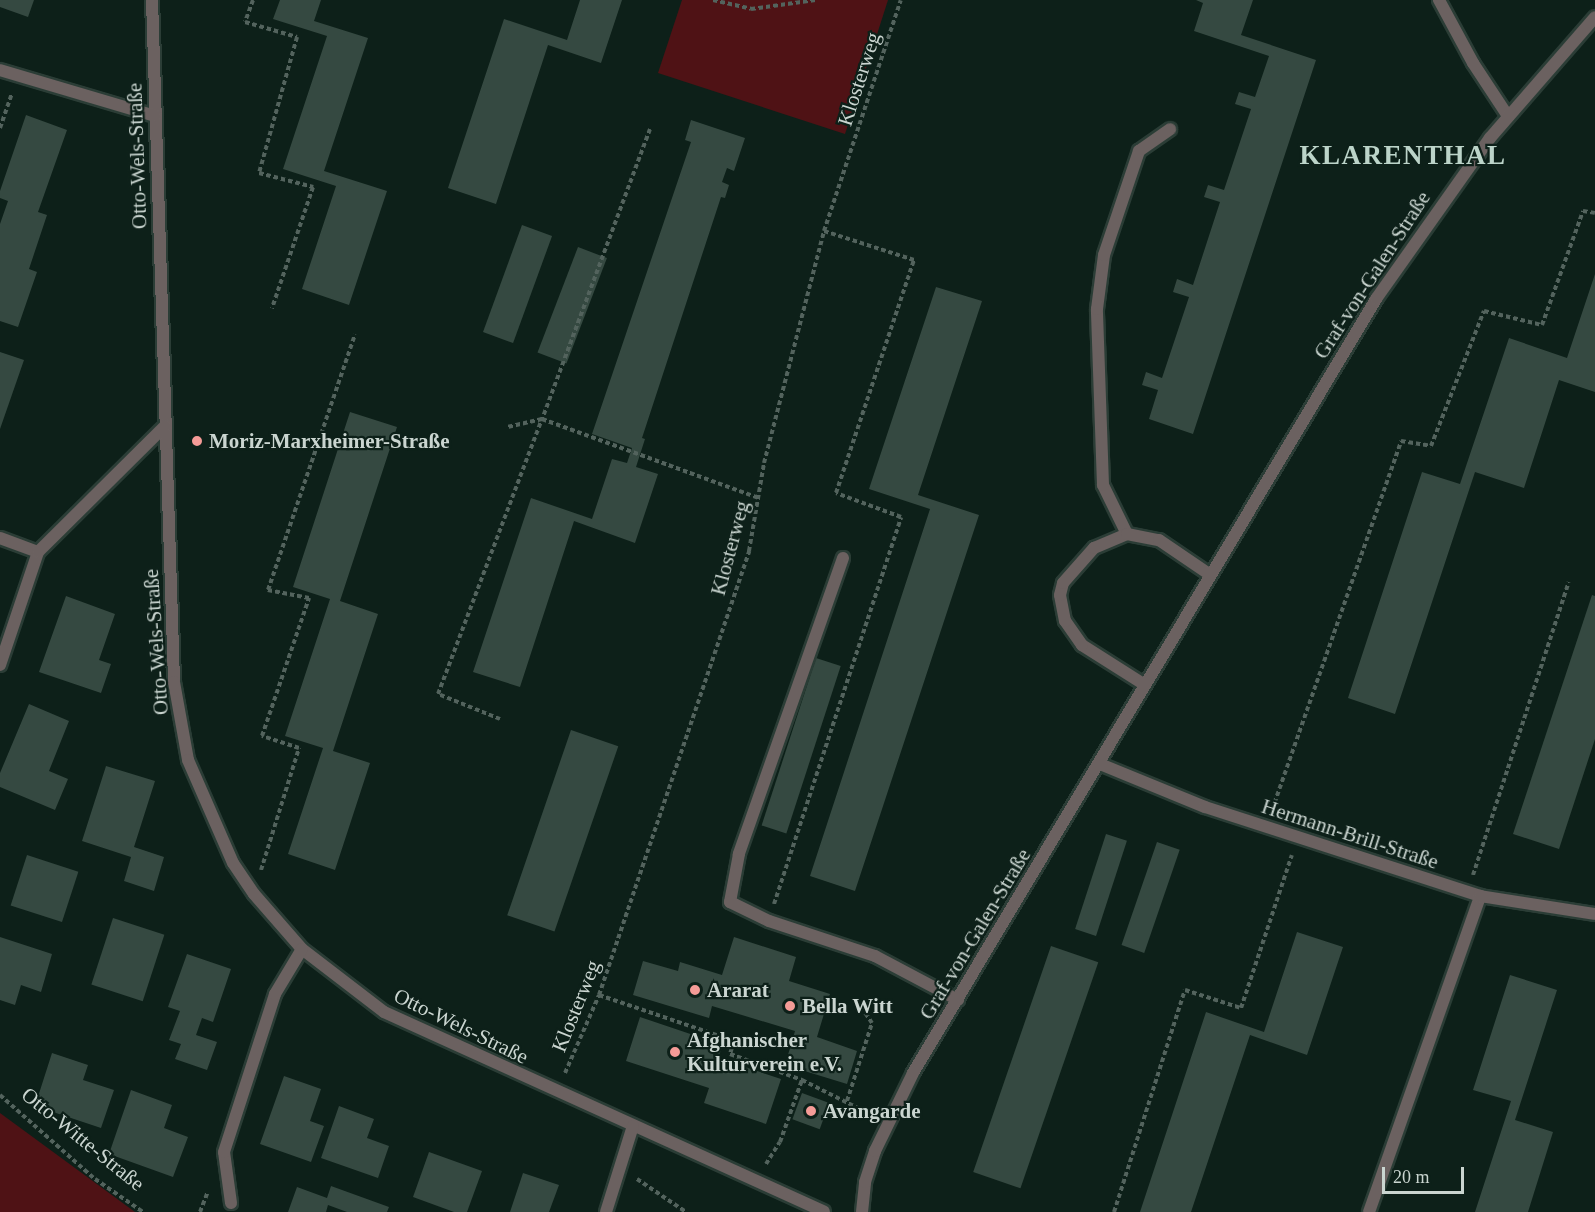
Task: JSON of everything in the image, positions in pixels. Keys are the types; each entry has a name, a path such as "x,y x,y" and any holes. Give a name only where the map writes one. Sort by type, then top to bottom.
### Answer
{"street":[{"name":"Otto-Wels-Straße","path":"152,0 174,682 180,722 201,795 229,854 254,894 302,949 384,1012 556,1093 824,1212"},
{"path":"1439,0 1473,63 1508,116"},
{"name":"Graf-von-Galen-Straße","path":"862,1212 865,1182 886,1123 1100,764 1209,574 1376,299 1436,210 1508,116 1595,17"},
{"path":"0,70 155,116"},
{"path":"1127,534 1103,485 1097,309 1104,255 1139,151 1170,129"},
{"path":"0,665 38,552 165,426"},
{"path":"1145,685 1082,645 1065,621 1060,595 1064,583 1082,559 1113,537 1127,534 1159,540 1209,574"},
{"path":"0,538 38,552"},
{"path":"843,558 739,854 730,902 769,921 875,956 958,1000"},
{"name":"Hermann-Brill-Straße","path":"1100,764 1149,787 1266,828 1474,894 1595,914"},
{"path":"1369,1212 1474,894"},
{"path":"231,1203 224,1152 275,994 302,949"},
{"path":"606,1212 633,1126"}],"path":[{"path":"253,0 245,21 297,37 259,173 313,187 272,308"},
{"path":"713,0 751,9 815,0"},
{"name":"Klosterweg","path":"556,1093 598,995 749,551 764,463 824,231 901,0"},
{"path":"0,128 19,76"},
{"path":"500,719 438,694 650,129"},
{"path":"1266,828 1401,441 1431,446 1484,311 1542,326 1583,211 1595,213"},
{"path":"254,894 299,748 262,736 309,598 268,590 355,334"},
{"path":"506,427 542,420 759,498"},
{"path":"1474,894 1569,582"},
{"path":"1114,1212 1185,990 1241,1008 1298,839"},
{"path":"598,995 734,1041 730,1054 802,1080 847,1101 886,1123"},
{"path":"847,1101 872,1023 860,1005"},
{"path":"756,1182 780,1142 802,1080"},
{"name":"Otto-Witte-Straße","path":"0,1095 95,1179 143,1212"},
{"path":"620,1168 686,1212"}],"shaded area":[{"path":"682,0 888,0 845,134 658,73"},
{"path":"0,1113 135,1212 0,1212"}],"building":[{"path":"0,0 34,0 28,17 0,7"},
{"path":"280,0 321,0 314,21 368,38 324,171 387,191 349,305 302,289 336,186 283,169 327,36 273,19"},
{"path":"580,0 622,0 601,63 548,45 496,204 448,188 504,19 567,40"},
{"path":"1196,0 1253,0 1241,35 1316,60 1193,434 1149,419 1158,390 1142,385 1146,372 1162,378 1189,297 1173,292 1177,279 1193,285 1220,202 1204,197 1208,185 1224,190 1251,109 1235,104 1239,92 1255,97 1269,56 1194,31 1203,3"},
{"path":"26,115 67,130 38,212 47,215 29,269 37,272 18,327 0,321 0,224 8,201 0,198 0,191"},
{"path":"691,120 745,138 734,171 727,168 722,182 729,185 725,198 721,197 642,438 645,439 636,467 658,474 635,543 574,521 520,687 473,672 531,498 592,519 612,459 627,463 632,448 592,434 691,142 685,140"},
{"path":"522,225 552,236 513,343 483,332"},
{"path":"578,247 607,258 566,364 538,352"},
{"path":"1595,274 1595,392 1559,380 1524,488 1475,472 1395,714 1348,698 1422,472 1460,484 1509,338 1567,358"},
{"path":"936,287 982,301 918,495 979,515 855,891 810,876 930,509 869,489"},
{"path":"0,352 24,360 0,429"},
{"path":"350,412 397,427 340,601 378,614 333,751 370,763 335,870 288,854 323,748 285,736 330,599 293,587"},
{"path":"1592,595 1595,596 1595,739 1559,849 1513,834"},
{"path":"66,596 115,614 99,660 111,664 101,693 39,672"},
{"path":"816,658 841,666 786,833 762,825"},
{"path":"29,704 69,721 49,771 68,779 55,810 0,787 0,773"},
{"path":"571,730 618,746 554,932 507,915"},
{"path":"106,766 155,781 134,847 164,857 154,891 124,881 131,857 82,841"},
{"path":"1106,834 1127,841 1096,936 1075,929"},
{"path":"1157,842 1180,850 1144,953 1122,945"},
{"path":"27,855 78,872 62,922 11,905"},
{"path":"113,918 164,935 143,1001 91,985"},
{"path":"1297,932 1343,947 1307,1055 1250,1035 1191,1212 1140,1212 1206,1012 1264,1032"},
{"path":"0,937 52,954 41,992 21,985 15,1005 0,1000"},
{"path":"734,937 796,957 789,981 830,994 817,1037 857,1051 847,1084 785,1065 795,1031 712,1006 709,1018 633,995 643,961 678,971 680,962 722,975"},
{"path":"1051,946 1098,962 1020,1188 973,1172"},
{"path":"187,954 231,969 213,1022 202,1018 196,1035 217,1042 207,1070 175,1059 181,1044 169,1040 180,1011 168,1007"},
{"path":"1510,975 1557,990 1515,1120 1553,1132 1528,1212 1475,1212 1511,1101 1473,1090"},
{"path":"640,1017 723,1045 718,1058 781,1079 766,1124 704,1103 709,1088 626,1061"},
{"path":"52,1053 88,1065 83,1080 114,1090 101,1128 35,1106"},
{"path":"284,1076 321,1089 310,1121 324,1126 311,1162 260,1144"},
{"path":"131,1090 172,1105 164,1128 188,1137 173,1177 109,1154"},
{"name":"Avangarde","path":"802,1093 829,1103 820,1129 792,1119"},
{"path":"339,1106 374,1119 367,1138 389,1146 378,1178 321,1158"},
{"path":"429,1152 482,1171 467,1212 454,1212 413,1197"},
{"path":"523,1173 559,1185 549,1212 510,1212"},
{"path":"331,1186 389,1207 387,1212 347,1212 328,1205 326,1212 288,1212 297,1187 327,1198"}],"place":[{"name":"Moriz-Marxheimer-Straße","path":"197,441"},
{"name":"Ararat","path":"695,990"},
{"name":"Bella Witt","path":"790,1006"},
{"name":"Afghanischer Kulturverein e.V.","path":"675,1052"},
{"name":"Avangarde","path":"811,1111"}],"district":[{"name":"KLARENTHAL","path":"1403,156"}]}
